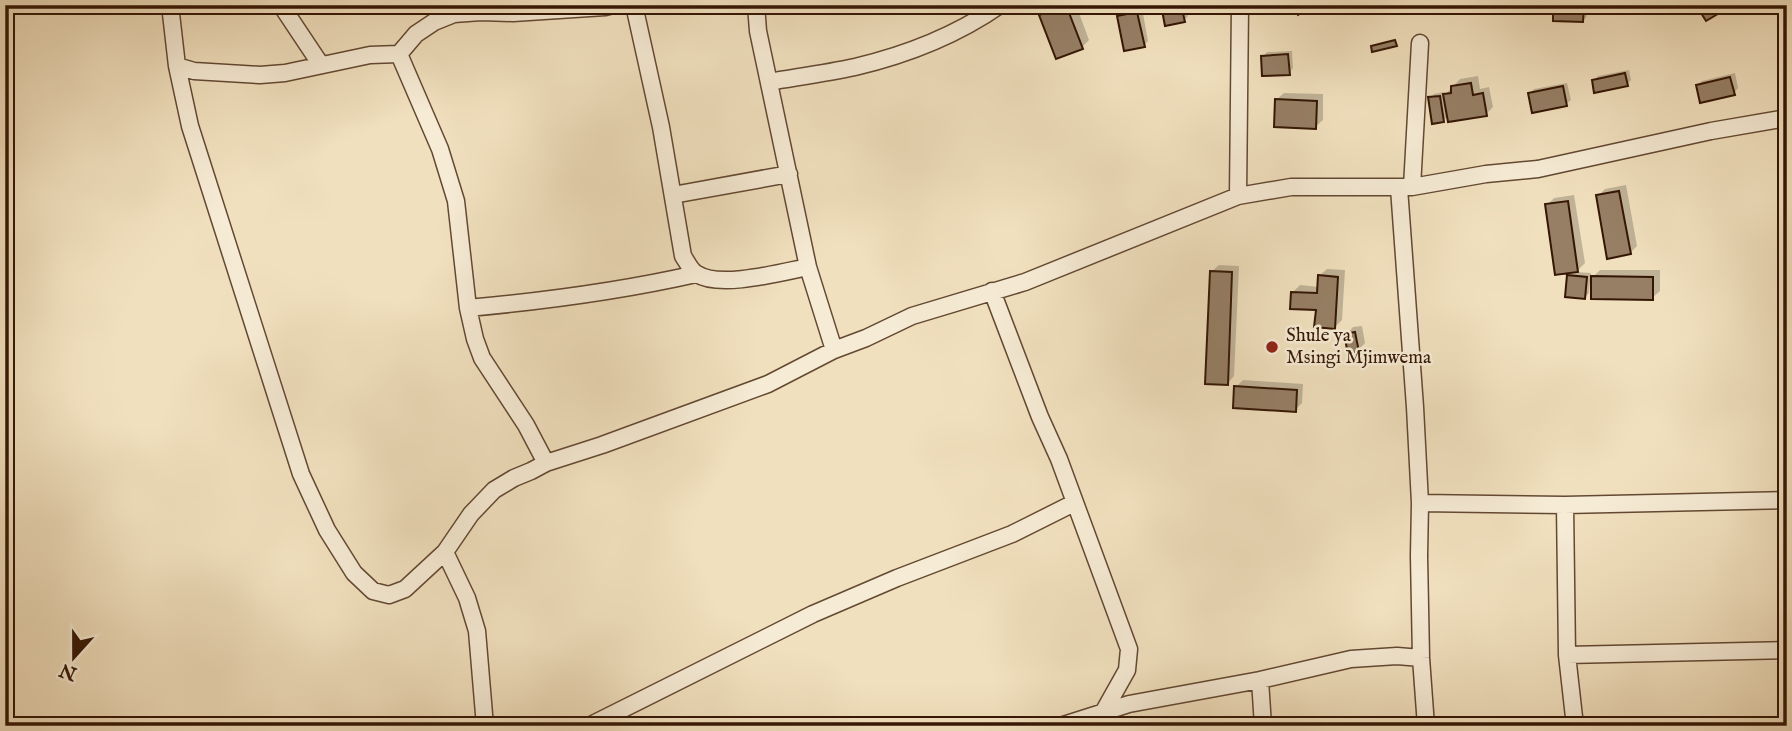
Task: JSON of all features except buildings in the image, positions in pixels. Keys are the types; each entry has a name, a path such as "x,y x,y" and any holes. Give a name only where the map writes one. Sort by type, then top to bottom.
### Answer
{"street":[{"path":"170,5 177,66 190,126 301,474 327,530 354,573 373,591 389,595 405,589 445,552 471,514 494,490 514,478 546,463 768,384 834,350 912,316 1025,282 1238,196 1291,187 1406,187 1538,169 1711,131 1787,118"},
{"path":"281,5 321,65"},
{"path":"177,66 194,71 285,74 370,55 399,54 416,34 434,22 454,14 513,13 613,5"},
{"path":"634,5 662,127 683,256 696,274"},
{"path":"756,5 758,31 808,267 834,350"},
{"path":"769,82 856,66 913,49 960,30 1000,5"},
{"path":"1238,196 1240,5"},
{"path":"1420,43 1406,187 1420,503 1421,657 1426,726"},
{"path":"399,54 440,149 456,201 468,308 482,358 526,425 546,463"},
{"path":"673,195 789,174"},
{"path":"468,308 608,291 696,274 728,281 808,267"},
{"path":"992,291 1059,459 1129,649 1127,670 1104,711"},
{"path":"1420,503 1565,505 1787,500"},
{"path":"589,726 813,614 1012,534 1074,503"},
{"path":"1565,505 1567,654 1576,726"},
{"path":"445,552 467,598 477,631 485,726"},
{"path":"1567,654 1787,650"},
{"path":"1060,726 1104,711 1155,699 1260,680 1351,659 1421,657"},
{"path":"1260,680 1263,726"},
{"path":"623,710 629,726"}],"place":[{"name":"Shule ya Msingi Mjimwema","path":"1272,347"}]}
